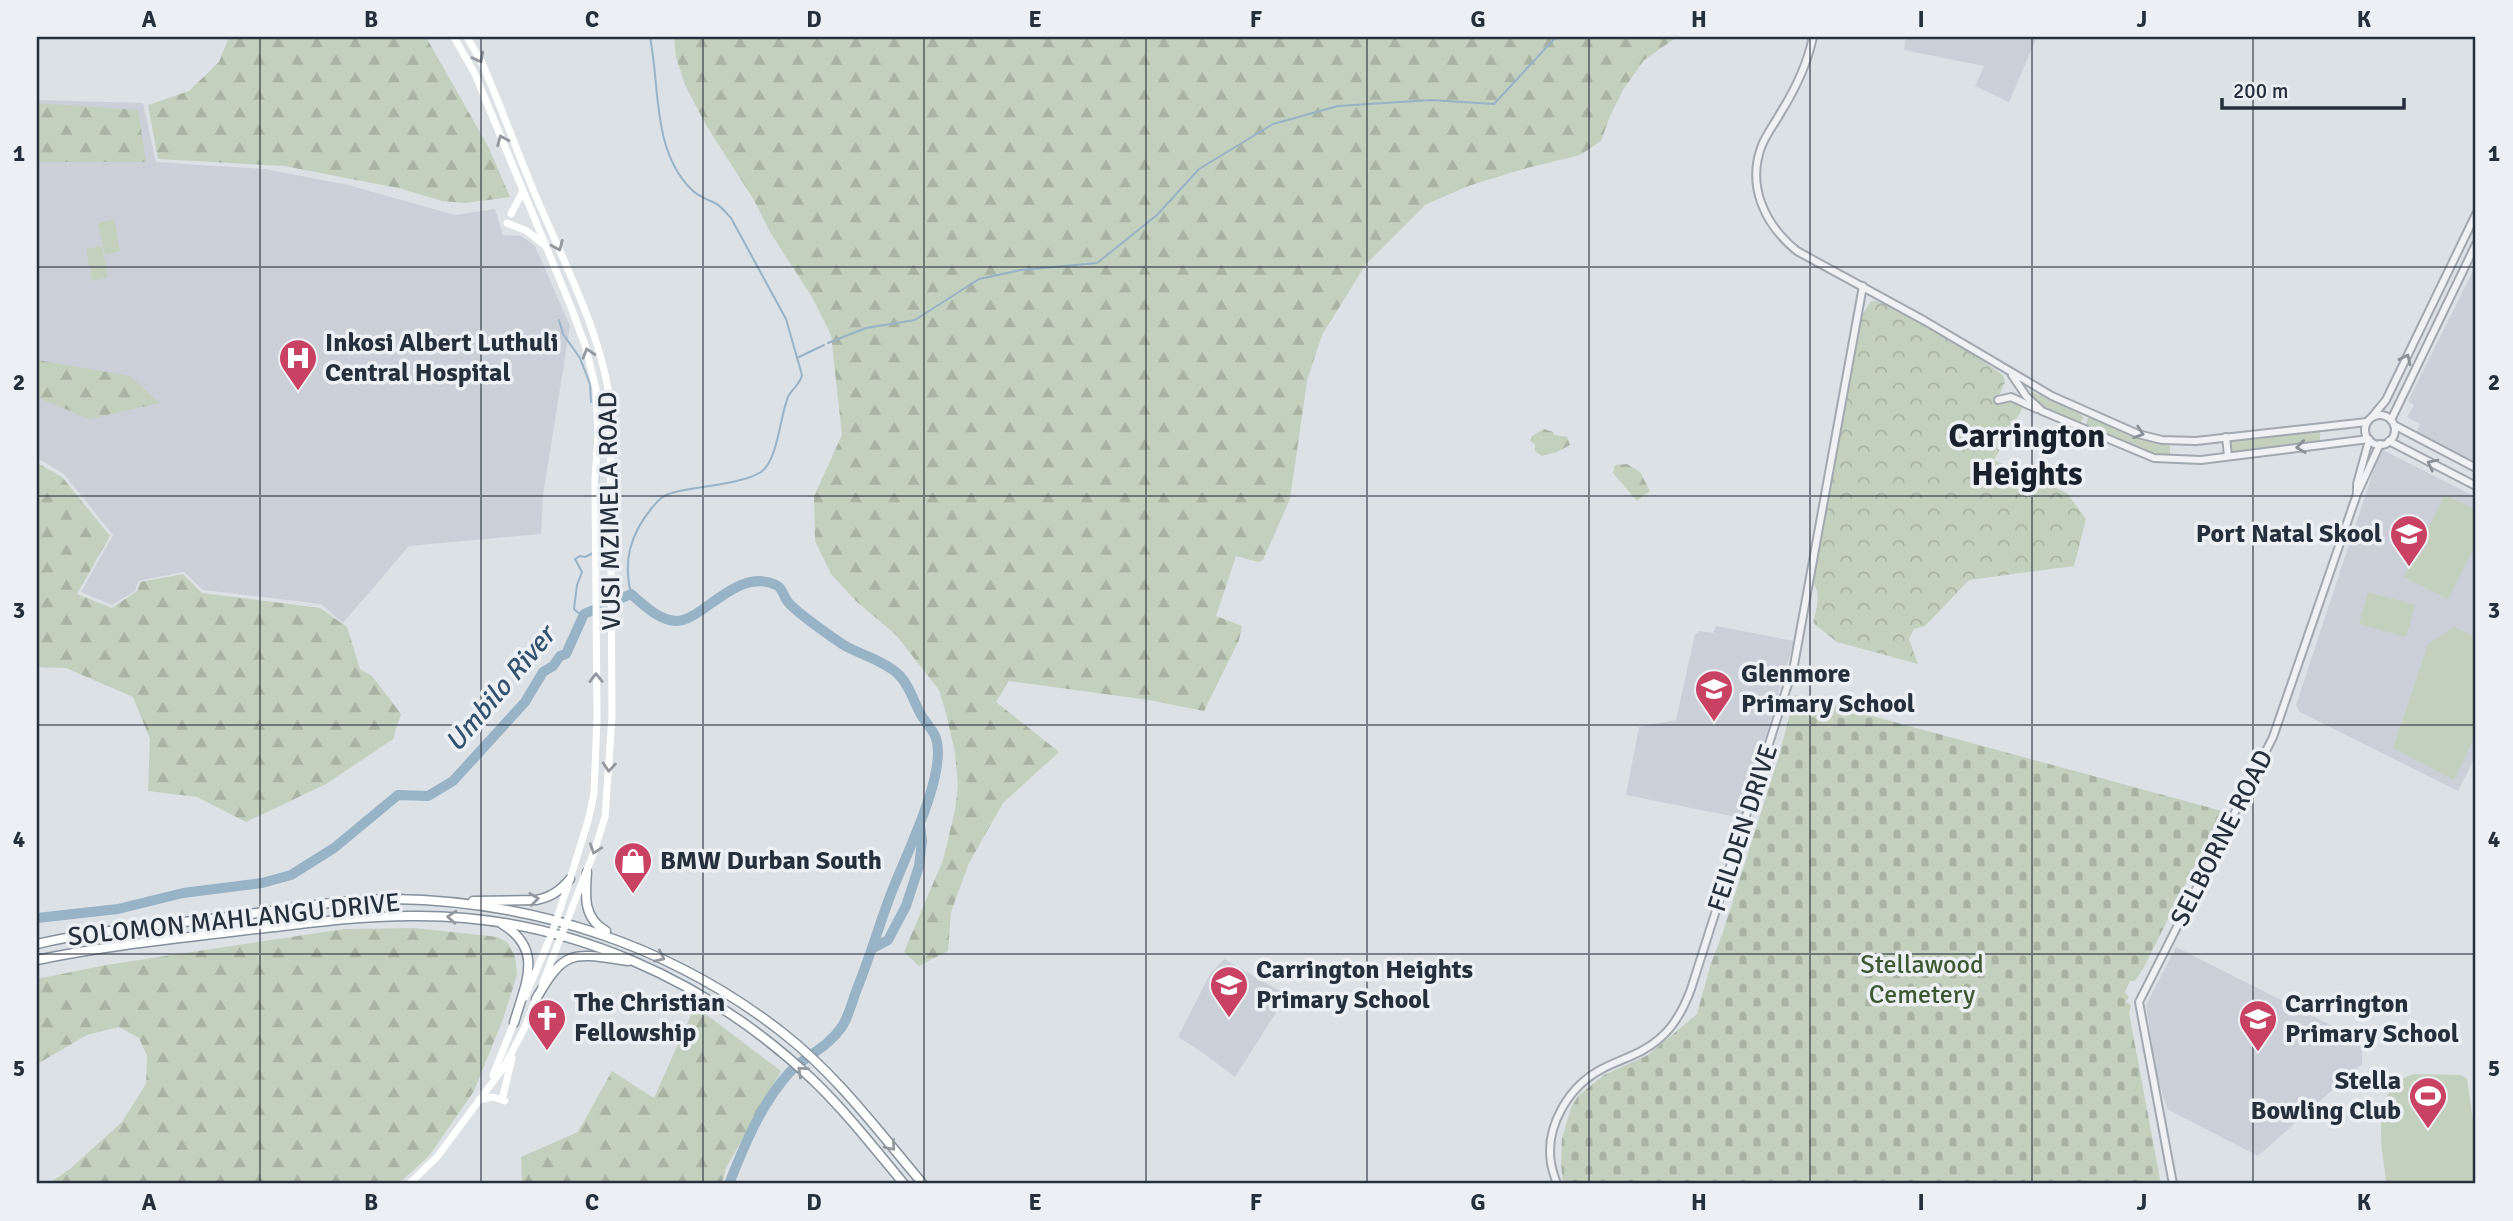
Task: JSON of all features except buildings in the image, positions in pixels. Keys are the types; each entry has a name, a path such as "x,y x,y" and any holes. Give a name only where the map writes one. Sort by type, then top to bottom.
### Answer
{"highway":[{"path":"587,872 585,896 589,915 601,929 629,943"},
{"path":"442,902 536,900 556,894 570,879"},
{"name":"SOLOMON MAHLANGU DRIVE","path":"37,944 112,931 363,901 442,902 494,908 567,923 629,943 711,984 767,1021 811,1057 859,1108 923,1184"},
{"name":"SOLOMON MAHLANGU DRIVE","path":"37,960 168,940 379,916 421,915 496,921 552,933 610,950 641,963 704,997 752,1029 806,1074 848,1117 904,1184"},
{"path":"496,921 517,934 528,955 528,971 514,1023"},
{"path":"536,999 551,971 567,959 597,956 641,963"}],"main road":[{"name":"VUSI MZIMELA ROAD","path":"454,37 475,74 580,329 596,388 597,717 594,794 589,821 552,933 489,1085"},
{"name":"VUSI MZIMELA ROAD","path":"467,37 500,104 532,188 569,271 607,378 612,437 611,752 605,817 587,872 517,1044"},
{"path":"511,214 523,191"},
{"path":"507,223 533,234 545,247"},
{"path":"409,1184 438,1157 504,1067 517,1044"},
{"path":"479,1100 504,1098 517,1044"}],"street":[{"path":"1813,37 1805,66 1760,151 1756,170 1760,202 1766,216 1787,243 1814,261 1863,286 2011,373 2087,412 2138,434 2162,440 2196,441 2370,420 2382,415 2476,468"},
{"path":"2369,440 2365,432 2370,420 2386,400 2476,215"},
{"path":"1998,400 2011,397 2080,429 2154,458 2181,460 2369,440 2380,444 2389,441 2394,434 2392,423 2476,244"},
{"name":"FEILDEN DRIVE","path":"1557,1184 1550,1163 1552,1140 1554,1126 1567,1100 1575,1089 1599,1071 1633,1056 1660,1038 1678,1018 1691,989 1794,666 1863,286"},
{"path":"2011,373 2026,396 2042,411"},
{"path":"2080,429 2087,412"},
{"path":"2226,437 2228,456"},
{"name":"SELBORNE ROAD","path":"2357,494 2357,484 2369,440"},
{"path":"2389,441 2476,486"},
{"name":"SELBORNE ROAD","path":"2173,1184 2139,1002 2276,729 2357,494 2380,444"},
{"path":"2455,475 2463,461"}],"shaded area":[{"path":"1906,37 2037,37 2009,102 1975,86 1984,66 1904,50"},
{"name":"Inkosi Albert Luthuli Central Hospital","path":"37,100 143,103 156,162 265,169 348,185 455,215 495,209 503,235 521,236 535,246 570,326 543,495 541,534 409,546 343,623 321,604 203,590 184,572 138,581 135,591 112,605 81,592 113,535 64,474 37,458"},
{"path":"2476,265 2476,462 2416,433 2420,424 2407,417 2414,405 2408,401"},
{"name":"Port Natal Skool","path":"2383,450 2476,497 2476,755 2458,791 2300,712 2296,705 2380,451"},
{"name":"Glenmore Primary School","path":"1716,626 1794,641 1741,818 1626,795 1639,727 1676,720 1695,634 1700,631 1713,633"},
{"name":"Carrington Primary School","path":"2176,947 2362,1041 2362,1064 2258,1156 2167,1109 2157,1076 2146,1005"},
{"name":"Carrington Heights Primary School","path":"1224,959 1287,995 1235,1077 1178,1037 1210,974"}],"green space":[{"path":"229,37 426,37 489,148 510,197 466,203 442,201 398,188 284,166 158,159 148,105 189,91 219,62"},
{"path":"674,37 1677,37 1644,60 1623,90 1601,141 1580,155 1468,186 1425,205 1366,264 1322,335 1307,381 1290,499 1263,560 1258,562 1236,556 1216,616 1242,626 1239,640 1204,711 1149,700 1009,681 996,702 1059,752 1003,803 969,863 951,912 948,951 919,966 904,952 943,860 958,786 955,753 946,713 939,690 896,635 856,601 831,574 815,541 814,496 842,435 831,335 812,297 706,125 685,85 676,57"},
{"path":"37,103 138,110 146,162 37,162"},
{"path":"114,219 120,251 105,255 98,223"},
{"path":"102,246 108,278 92,281 86,249"},
{"path":"1871,301 1882,303 1916,320 2003,375 2005,382 1999,395 2023,407 1994,460 2067,493 2086,519 2074,566 1969,580 1925,626 1914,629 1909,639 1918,664 1837,642 1813,623 1818,597 1813,583 1862,315"},
{"path":"37,360 130,376 160,403 89,419 37,397"},
{"path":"2033,392 2081,414 2083,418 2079,426 2043,409 2029,395"},
{"path":"2088,418 2144,440 2170,446 2170,457 2139,450 2084,429"},
{"path":"1544,429 1554,435 1567,437 1570,445 1542,456 1535,451 1535,444 1530,441 1532,436"},
{"path":"2320,431 2320,442 2230,452 2228,442 2230,441"},
{"path":"37,463 62,477 110,536 77,594 112,608 137,591 140,582 183,574 202,593 320,608 347,627 360,669 372,676 401,714 393,739 326,784 246,822 197,797 148,791 150,739 133,697 66,668 37,667"},
{"path":"1627,464 1640,472 1650,491 1637,501 1613,473 1615,465"},
{"path":"2445,495 2476,510 2476,543 2448,599 2404,577"},
{"path":"2368,592 2415,605 2406,637 2359,624"},
{"path":"2454,627 2476,637 2476,734 2454,780 2393,748 2428,644"},
{"name":"Stellawood Cemetery","path":"1795,695 2222,811 2144,967 2135,981 2130,981 2125,992 2129,997 2126,1002 2131,1005 2129,1013 2161,1184 1563,1184 1562,1138 1571,1108 1578,1096 1604,1075 1648,1055 1697,1014 1710,966 1778,759"},
{"path":"415,928 498,937 508,943 515,956 517,975 503,1019 474,1091 429,1156 398,1184 48,1184 70,1169 122,1122 146,1084 147,1056 139,1038 119,1027 87,1035 37,1064 37,979 106,965 344,929"},
{"path":"695,1006 781,1071 726,1168 722,1184 522,1184 521,1157 578,1132 612,1071 654,1098"},
{"name":"Stella Bowling Club","path":"2415,1074 2461,1075 2467,1079 2476,1140 2476,1184 2387,1184 2381,1137 2384,1104 2390,1091 2400,1080"}],"waterway":[{"path":"631,594 628,570 630,549 638,529 651,509 668,494 742,480 761,472 767,466 775,448 788,397 802,375 786,319 731,218 717,204 692,190 679,175 670,157 660,118 650,37"},
{"path":"828,343 866,328 915,320 979,279 1021,270 1097,263 1157,215 1199,169 1273,124 1338,106 1431,100 1494,104 1556,37"},
{"path":"559,320 563,334 580,358 590,384 591,402"},
{"path":"797,358 824,345"},
{"path":"598,484 599,466"},
{"path":"583,617 574,609 577,585 582,572 575,559 593,553"},
{"name":"Umbilo River","path":"37,918 118,909 183,893 262,883 291,875 334,848 398,795 428,796 453,781 525,702 543,672 553,666 560,656 566,654 584,614 631,594 657,615 676,621 697,613 734,588 762,581 776,585 792,607 822,630 842,644 885,665 902,678 935,735 938,754 930,795 846,1019 829,1041 795,1067 779,1085 754,1126 729,1184"},
{"path":"873,948 888,940 906,906 919,866 922,841 920,826"}],"place":[{"name":"Inkosi Albert Luthuli Central Hospital","path":"298,392"},
{"name":"Port Natal Skool","path":"2409,568"},
{"name":"Glenmore Primary School","path":"1714,723"},
{"name":"BMW Durban South","path":"633,895"},
{"name":"Carrington Heights Primary School","path":"1229,1019"},
{"name":"The Christian Fellowship","path":"547,1052"},
{"name":"Carrington Primary School","path":"2258,1053"},
{"name":"Stella Bowling Club","path":"2428,1130"}],"district":[{"name":"Carrington Heights","path":"2027,455"}]}
